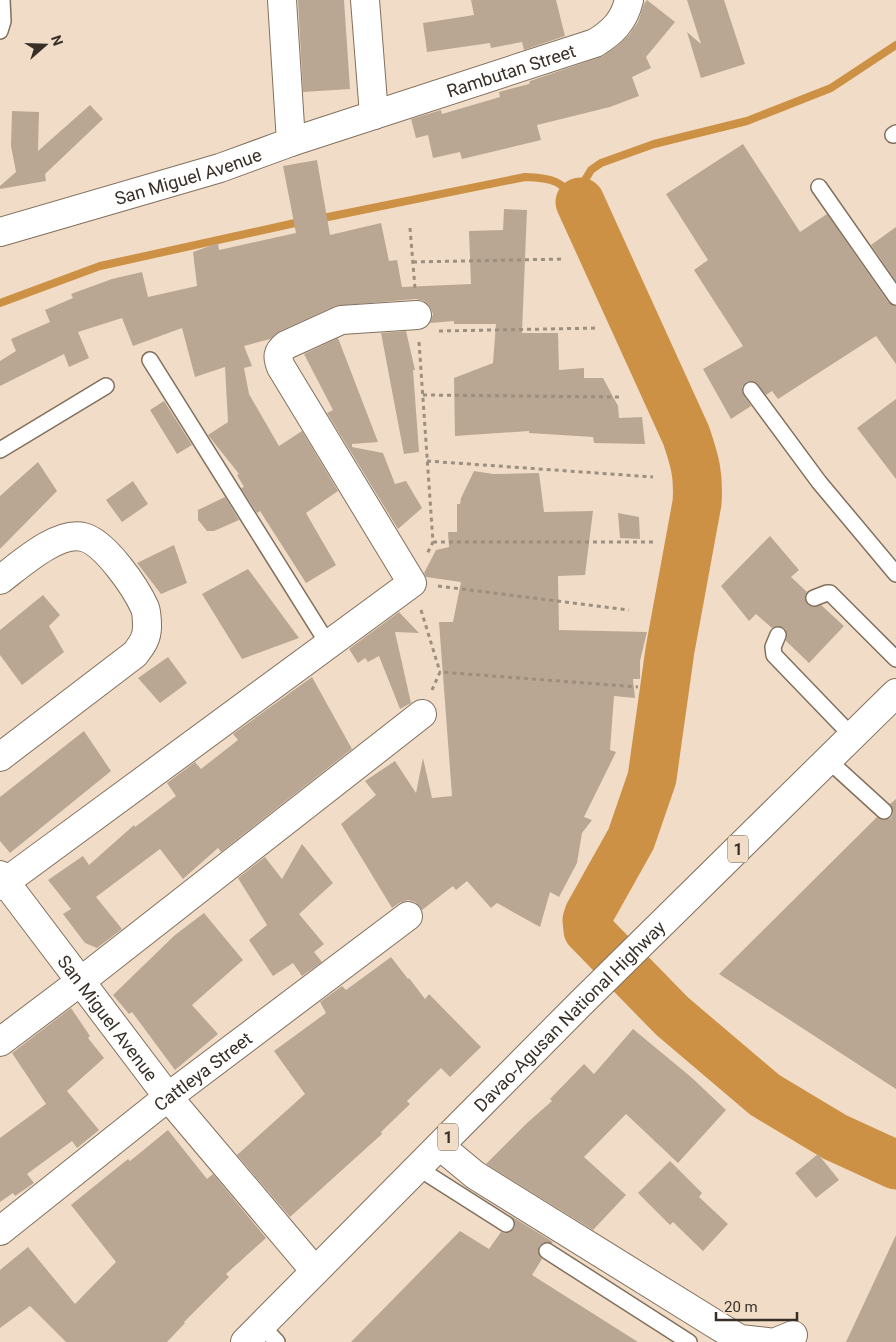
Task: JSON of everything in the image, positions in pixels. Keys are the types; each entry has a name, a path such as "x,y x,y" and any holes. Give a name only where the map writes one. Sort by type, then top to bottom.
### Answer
{"main road":[{"path":"282,0 291,142"},
{"path":"366,0 374,115"},
{"name":"Rambutan Street","path":"374,115 595,43 620,24 629,0"},
{"name":"San Miguel Avenue","path":"0,232 165,185 254,157 291,142 374,115"},
{"path":"2,881 412,583 277,358 280,350 286,345 341,320 418,323"},
{"path":"0,580 35,553 54,542 70,537 84,537 98,545 114,560 135,589 146,610 147,628 144,642 135,654 0,757"},
{"name":"Davao-Agusan National Highway","path":"261,1336 315,1271 581,1003 896,693"},
{"path":"0,1042 81,981 422,714"},
{"name":"San Miguel Avenue","path":"2,881 81,981 168,1097 315,1271"},
{"name":"Cattleya Street","path":"0,1231 168,1097 408,916"},
{"path":"440,1146 475,1175 740,1339 767,1342"}],"lane":[{"path":"0,31 3,21 2,0"},
{"path":"819,187 896,297"},
{"path":"150,360 328,644"},
{"path":"0,450 106,386"},
{"path":"751,390 819,482 873,549 896,574"},
{"path":"814,598 828,592 896,659"},
{"path":"778,635 773,647 774,655 852,736"},
{"path":"828,760 884,811"},
{"path":"418,1168 506,1224"},
{"path":"547,1251 689,1342"}],"path":[{"path":"410,228 433,542 412,583 440,672 422,714"},
{"path":"413,262 564,259"},
{"path":"418,323 599,328"},
{"path":"423,395 619,397"},
{"path":"427,461 653,477"},
{"path":"433,542 657,542"},
{"path":"412,583 630,610"},
{"path":"440,672 638,687"}],"building":[{"path":"298,0 344,0 350,89 303,92"},
{"path":"471,0 556,0 565,36 524,50 522,42 491,48 490,43 427,52 423,23 474,15"},
{"path":"647,0 675,22 646,57 651,68 632,77 639,96 610,107 537,125 541,140 462,159 460,152 433,158 428,135 416,138 411,119 441,110 442,114 500,97 499,92 529,84 530,81 603,56 629,35 638,22"},
{"path":"687,0 724,0 745,64 701,78 687,32 701,44"},
{"path":"90,105 103,119 45,174 46,181 0,189 0,186 16,172 11,146 12,111 39,112 38,151"},
{"path":"743,144 800,232 827,214 888,302 896,306 896,364 876,336 778,399 772,391 766,395 755,382 746,382 742,387 742,392 751,406 731,419 703,369 743,346 694,270 708,260 666,194"},
{"path":"317,160 330,235 381,223 389,261 397,260 402,287 471,284 469,231 503,230 504,209 527,210 522,333 558,333 559,370 584,368 584,378 603,378 618,406 619,418 642,417 645,444 594,443 593,437 529,433 529,431 455,436 454,378 493,363 496,324 454,324 454,321 430,323 433,314 430,307 424,301 416,299 335,306 280,331 270,339 244,346 252,366 244,368 249,394 279,446 302,431 338,491 306,513 336,565 306,583 260,511 257,513 241,488 244,487 237,475 239,474 208,435 228,422 225,367 195,377 182,328 133,346 122,318 78,332 89,358 69,367 64,354 0,386 0,361 16,351 11,339 50,322 45,310 73,298 71,294 112,279 142,272 148,297 197,286 193,252 218,243 219,250 296,233 283,166"},
{"path":"896,227 896,281 871,245"},
{"path":"406,331 415,370 413,370 419,452 404,454 381,333"},
{"path":"338,338 378,442 352,444 352,447 383,453 395,484 406,481 422,508 398,529 327,413 333,410 304,354"},
{"path":"896,399 896,479 857,428"},
{"path":"164,401 192,445 177,454 150,410"},
{"path":"38,462 57,491 0,549 0,496"},
{"path":"474,471 493,474 539,473 544,512 593,511 585,575 558,576 559,630 647,632 640,661 640,679 633,679 635,698 614,696 610,750 616,752 584,817 592,820 582,833 577,863 559,897 550,892 540,927 497,903 491,908 467,881 456,890 453,886 422,910 415,902 408,900 392,908 341,824 376,795 365,781 395,761 416,793 423,758 432,798 452,796 439,622 453,622 461,582 426,577 424,573 436,550 449,547 448,532 457,532 457,504 460,504"},
{"path":"133,481 148,504 122,522 106,500"},
{"path":"225,497 239,520 214,531 207,531 198,520 198,510"},
{"path":"618,513 639,517 640,539 620,538"},
{"path":"770,536 799,570 791,577 807,592 805,597 808,605 813,607 821,605 844,626 809,663 786,641 787,634 785,629 777,626 772,628 756,614 749,621 721,586"},
{"path":"174,545 187,583 161,594 137,563"},
{"path":"248,569 299,638 242,659 202,594"},
{"path":"43,595 60,615 49,626 64,652 22,685 0,655 0,630"},
{"path":"399,612 419,633 395,632 411,703 400,709 379,656 368,662 365,658 358,663 349,649"},
{"path":"168,657 187,683 160,703 138,678"},
{"path":"312,677 352,749 221,852 218,848 183,879 160,849 96,897 122,929 97,948 85,943 63,914 71,909 48,880 83,856 89,865 134,825 135,827 176,796 167,783 195,762 201,769 238,740 233,734"},
{"path":"84,731 111,771 10,853 0,841 0,797"},
{"path":"896,799 896,1089 719,974 877,817 882,820 891,818 893,813 890,804"},
{"path":"302,844 333,883 299,914 324,944 314,952 322,962 302,976 293,963 273,976 249,940 267,925 238,878 265,857 282,879"},
{"path":"204,913 243,960 192,1005 218,1034 175,1070 132,1012 129,1014 113,995 175,935"},
{"path":"391,957 425,999 429,994 481,1047 450,1077 441,1068 407,1101 410,1104 381,1132 382,1134 290,1217 237,1155 305,1094 274,1051 326,1013 320,1002 342,986 346,990"},
{"path":"71,1008 90,1036 88,1038 104,1058 67,1091 99,1130 77,1148 72,1141 27,1174 34,1183 15,1196 13,1193 0,1202 0,1138 46,1104 12,1053"},
{"path":"633,1029 691,1077 726,1110 678,1163 626,1114 584,1157 626,1195 593,1230 486,1164 552,1101 550,1099 584,1064 594,1074"},
{"path":"168,1130 207,1179 213,1174 266,1238 226,1274 229,1277 184,1322 167,1342 66,1342 30,1306 0,1328 0,1270 28,1247 75,1304 116,1262 71,1205 128,1159 130,1161"},
{"path":"818,1154 839,1180 816,1198 795,1173"},
{"path":"670,1161 702,1193 699,1197 728,1224 703,1251 673,1222 670,1225 638,1193"},
{"path":"511,1216 553,1242 543,1243 539,1246 539,1255 542,1259 532,1275 638,1342 351,1342 460,1231 489,1249 501,1232 506,1233 514,1229 515,1224"},
{"path":"896,1235 896,1342 846,1342"}],"waterway":[{"path":"318,219 525,177 543,178 556,182 567,189 580,202 585,180 591,170 601,163 654,144 747,121 831,88 896,45"},
{"path":"580,202 686,435 697,476 697,503 670,650 652,778 631,839 589,914 587,920 588,930 672,1016 765,1095 835,1137 896,1165"},
{"path":"0,303 100,266 304,221"}]}
